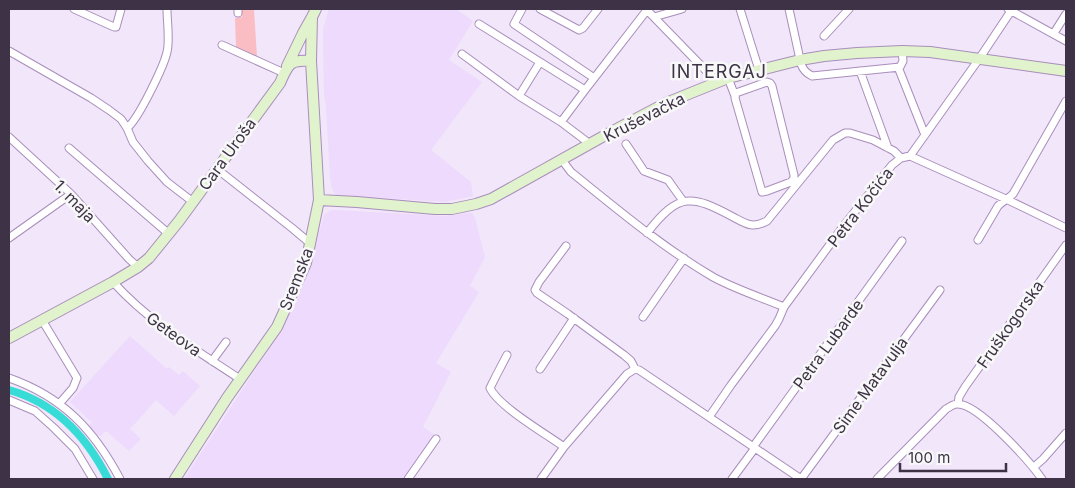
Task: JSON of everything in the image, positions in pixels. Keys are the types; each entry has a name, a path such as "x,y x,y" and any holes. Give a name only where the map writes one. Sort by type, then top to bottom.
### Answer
{"street":[{"path":"74,9 116,27 121,9"},
{"path":"127,128 133,122 147,97 167,51 167,9"},
{"path":"522,9 514,24 594,78"},
{"path":"540,9 579,30 583,28 598,9"},
{"path":"654,18 682,9"},
{"path":"740,9 759,70"},
{"path":"790,9 800,60 803,69 812,76 900,67 903,62 902,51"},
{"path":"824,36 849,9"},
{"path":"562,122 584,90 646,10 717,82"},
{"path":"910,156 979,59 1010,10 1066,41"},
{"name":"Sremska","path":"175,479 276,327 306,263 319,200 311,61 314,13"},
{"name":"Cara Uroša","path":"9,338 114,282 149,258 193,202 280,83 314,13"},
{"path":"1054,33 1066,14"},
{"path":"479,24 584,90"},
{"path":"222,45 286,70 294,63 303,60 311,61"},
{"path":"9,51 91,98 121,119 133,142 148,161 167,182 193,202"},
{"name":"Kruševačka","path":"319,200 435,209 476,204 491,199 666,103 728,78 800,60 857,53 930,52 1066,71"},
{"path":"462,54 519,96 562,122 590,144"},
{"path":"519,96 540,62"},
{"path":"898,67 925,134"},
{"path":"860,71 888,148"},
{"path":"728,78 735,96 762,192 791,182 794,175 770,82 736,93 735,96"},
{"path":"978,240 998,206 1002,201 1008,200 1013,194 1066,101"},
{"path":"647,232 660,216 672,206 683,201 695,200 707,204 747,224 759,225 767,221 833,140 845,133 873,140 894,151 901,158"},
{"name":"1. maja","path":"9,138 71,194 138,267"},
{"name":"Kruševačka","path":"626,144 644,170 668,180 683,201"},
{"path":"69,148 169,234"},
{"name":"Petra Kočića","path":"709,418 775,326 784,307 845,224 892,164 901,158 910,156 1066,228"},
{"path":"562,160 571,172 647,232 714,278 784,307"},
{"path":"217,169 311,244"},
{"path":"9,238 71,194"},
{"name":"Petra Lubarde","path":"732,479 902,240"},
{"path":"566,246 539,282 535,290 537,293 631,361 635,369 801,479"},
{"name":"Fruškogorska","path":"958,404 959,397 965,387 1066,246"},
{"path":"643,318 684,258"},
{"name":"Geteova","path":"114,282 127,298 151,317 240,379"},
{"name":"Sime Matavulja","path":"801,479 940,290"},
{"path":"540,369 574,318"},
{"path":"42,320 77,378 73,388 59,404"},
{"path":"212,360 226,342"},
{"path":"508,355 490,388 493,393 507,407 564,447"},
{"path":"540,479 564,447 627,374 635,369"},
{"path":"9,378 24,384 59,404 78,420 92,434 120,479"},
{"path":"9,400 35,412 54,428 75,449 93,479"},
{"path":"877,479 946,408 958,404 977,413 1005,436 1034,467 1042,479"},
{"path":"1034,467 1066,433"},
{"path":"408,479 436,439"}],"shaded area":[{"path":"329,9 456,9 473,21 449,60 482,82 431,150 471,182 473,196 446,202 336,195 332,189 330,178 324,95 323,29"},
{"path":"242,10 254,10 257,57 236,47 235,18 242,17"},
{"path":"331,210 444,216 472,213 475,218 485,257 470,286 479,292 436,363 451,372 423,427 435,435 405,479 184,479 276,338 299,295 324,215"},
{"path":"130,336 167,369 169,367 179,375 183,371 200,386 174,416 156,400 130,429 141,439 129,451 106,431 101,436 97,435 89,426 92,422 70,402"}],"waterway":[{"path":"9,390 41,403 68,424 90,449 108,479"}],"district":[{"name":"INTERGAJ","path":"719,72"}]}
